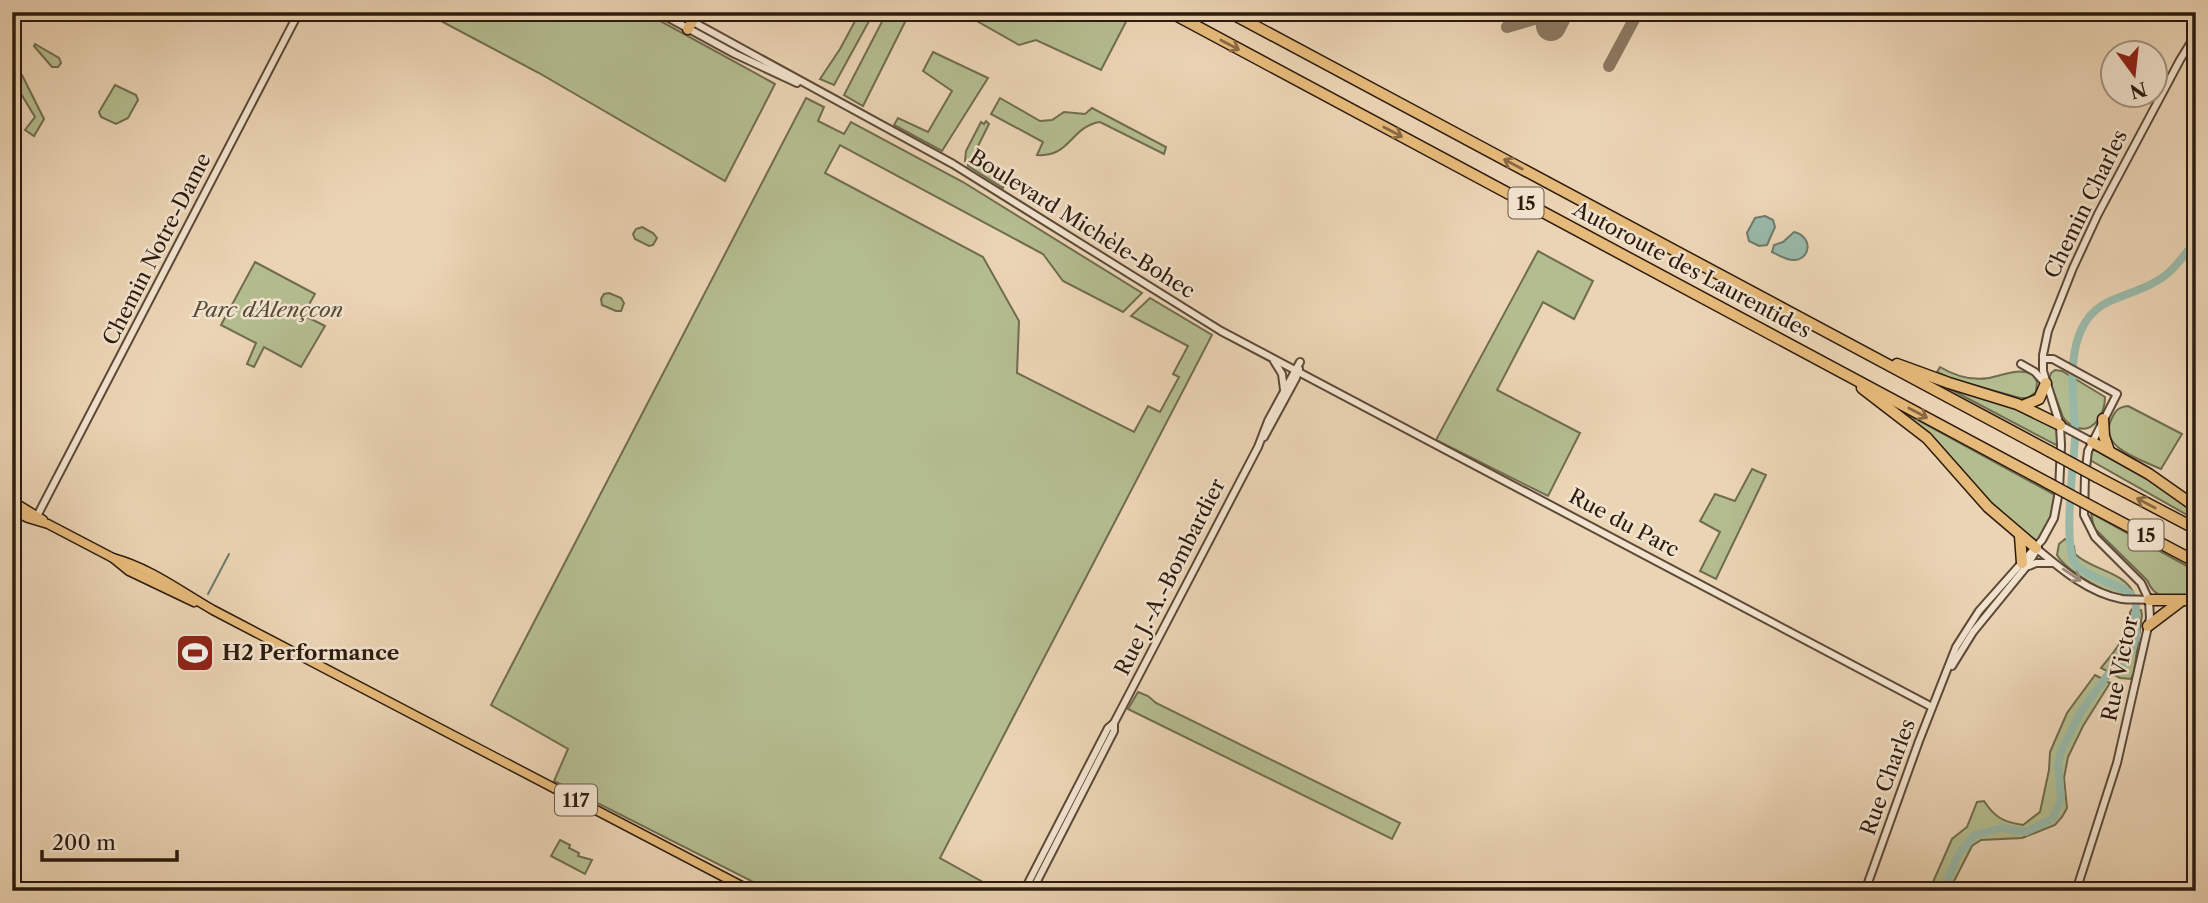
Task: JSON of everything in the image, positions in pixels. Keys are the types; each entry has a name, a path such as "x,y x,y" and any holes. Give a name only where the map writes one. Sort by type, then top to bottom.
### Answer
{"highway":[{"name":"Autoroute des Laurentides","path":"1170,12 2196,562"},
{"name":"Autoroute des Laurentides","path":"1229,12 2196,529"},
{"path":"1867,354 2022,406 2060,425"},
{"path":"1837,369 1927,438 1983,502 2020,536 2038,547"},
{"path":"2022,406 2039,399 2046,383"},
{"path":"2104,419 2104,436 2109,451"},
{"path":"2092,442 2157,479 2196,507"},
{"path":"2020,536 2024,565"},
{"path":"2149,600 2196,600"},
{"path":"2148,626 2181,600"}],"main road":[{"name":"117","path":"12,501 48,524 113,558 131,563 162,579 210,608 751,891"},
{"name":"117","path":"12,510 35,516"}],"street":[{"name":"Chemin Notre-Dame","path":"35,516 143,315 299,12"},
{"name":"Boulevard Michèle-Bohec","path":"658,12 690,20"},
{"name":"Boulevard Michèle-Bohec","path":"675,12 953,164 1221,331 1297,371"},
{"name":"Chemin Charles","path":"2043,359 2053,315 2087,237 2196,34"},
{"path":"1271,357 1282,372 1284,391"},
{"name":"Rue Victor","path":"2043,359 2051,359 2066,366 2117,394 2092,442 2085,471 2083,506 2086,521 2098,540 2139,580 2149,600 2148,626 2115,769 2076,891"},
{"name":"Rue Charles","path":"1865,891 1953,653 1968,626 2024,565 2050,527 2058,503 2060,425 2046,383 2043,359"},
{"path":"2021,364 2035,372 2046,383"},
{"name":"Rue J.-A.-Bombardier","path":"1024,891 1258,447 1284,391 1297,371"},
{"name":"Rue J.-A.-Bombardier","path":"1258,447 1273,424 1297,371"},
{"name":"Rue du Parc","path":"1297,371 1933,707"},
{"path":"2060,425 2092,442"},
{"path":"2038,547 2073,576 2101,592 2123,599 2149,600"},
{"path":"2024,565 2055,563"},
{"name":"Rue J.-A.-Bombardier","path":"1032,891 1114,731 1114,723"}],"green space":[{"path":"424,12 644,12 775,84 725,181 539,73"},
{"path":"860,12 874,12 834,85 820,79 840,49"},
{"path":"887,12 910,12 863,106 844,95"},
{"path":"961,12 1130,14 1101,70 1036,40 1019,45"},
{"path":"35,44 59,58 61,63 58,67 52,67"},
{"path":"933,52 988,78 942,151 894,125 898,118 928,132 952,91 923,71"},
{"path":"12,69 22,75 44,119 34,136 25,130 35,117 12,79"},
{"path":"115,85 136,95 138,100 128,118 116,124 101,117 99,112"},
{"path":"806,98 824,107 818,121 844,134 851,122 963,182 1142,293 1123,312 1063,281 1043,254 840,145 825,173 983,257 1019,321 1017,373 1134,432 1148,406 1160,412 1179,377 1173,374 1188,346 1131,316 1150,298 1212,335 940,858 999,891 771,891 554,781 568,749 491,705"},
{"path":"1000,98 1040,121 1052,120 1064,112 1085,114 1092,108 1166,147 1164,154 1100,122 1083,129 1057,152 1037,155 1043,142 991,114"},
{"path":"986,121 989,124 975,157 965,161 966,151 981,122 984,124"},
{"path":"978,158 1007,177 1003,188 968,166 968,162"},
{"path":"642,227 657,238 653,245 649,246 635,239 633,234 636,229"},
{"path":"1538,251 1593,281 1574,319 1543,302 1497,390 1580,433 1548,496 1436,440"},
{"name":"Parc d'Alençcon","path":"255,262 315,294 303,315 325,326 301,367 264,347 254,367 247,364 256,343 221,325"},
{"path":"609,293 621,298 624,303 621,311 602,305 601,299 604,294"},
{"path":"1940,367 1957,375 1976,379 2017,372 2028,373 2034,375 2037,382 2036,392 2028,398 2020,398 1952,379 1937,372"},
{"path":"2055,370 2062,371 2105,397 2101,415 2093,425 2082,429 2063,417 2049,379"},
{"path":"1948,388 2015,408 2056,426 2058,446"},
{"path":"2128,406 2182,434 2161,469 2124,452 2111,438 2109,430 2112,417 2119,408"},
{"path":"1898,409 2055,495 2050,521 2040,538 2036,542 2005,518"},
{"path":"2096,449 2122,461 2196,510 2196,520 2090,460 2092,451"},
{"path":"1752,469 1766,475 1716,579 1700,571 1720,532 1700,521 1715,494 1735,501"},
{"path":"2091,513 2196,571 2196,595 2167,597 2156,593 2147,580 2094,528"},
{"path":"2065,539 2074,546 2075,554 2082,560 2123,580 2134,594 2115,594 2104,590 2062,562 2057,555 2059,544"},
{"path":"2133,608 2141,610 2142,615 2134,672 2131,679 2120,678 2101,668 2125,635"},
{"path":"2095,675 2110,683 2083,726 2068,757 2064,778 2067,808 2062,817 2055,825 2022,838 1981,840 1972,846 1949,891 1929,891 1952,839 1967,827 1977,802 1984,801 1992,812 2001,818 2023,825 2040,812 2050,752 2067,713"},
{"path":"1138,692 1400,823 1392,839 1128,709"},
{"path":"560,840 579,853 578,856 592,860 585,874 551,856"}],"shaded area":[{"path":"1765,216 1773,220 1775,227 1767,245 1759,246 1749,241 1747,233 1755,218"},
{"path":"1794,232 1805,238 1808,247 1804,256 1792,260 1772,252 1774,245 1783,242"}],"waterway":[{"path":"2075,426 2074,357 2077,340 2084,325 2094,312 2108,302 2146,287 2167,274 2196,241"},
{"path":"2075,439 2069,527 2073,559 2084,571 2131,594"},
{"path":"208,594 229,554"},
{"path":"1943,891 1959,853 1975,835 2002,828 2026,832 2053,818 2061,799 2058,762 2062,749 2082,710 2109,673 2122,664 2132,650 2136,636 2136,606"}],"taxiway":[{"path":"1609,66 1638,12"},
{"path":"1507,27 1545,16 1554,21"}],"runway":[{"path":"1551,26 1558,12"}],"place":[{"name":"H2 Performance","path":"195,653"}]}
